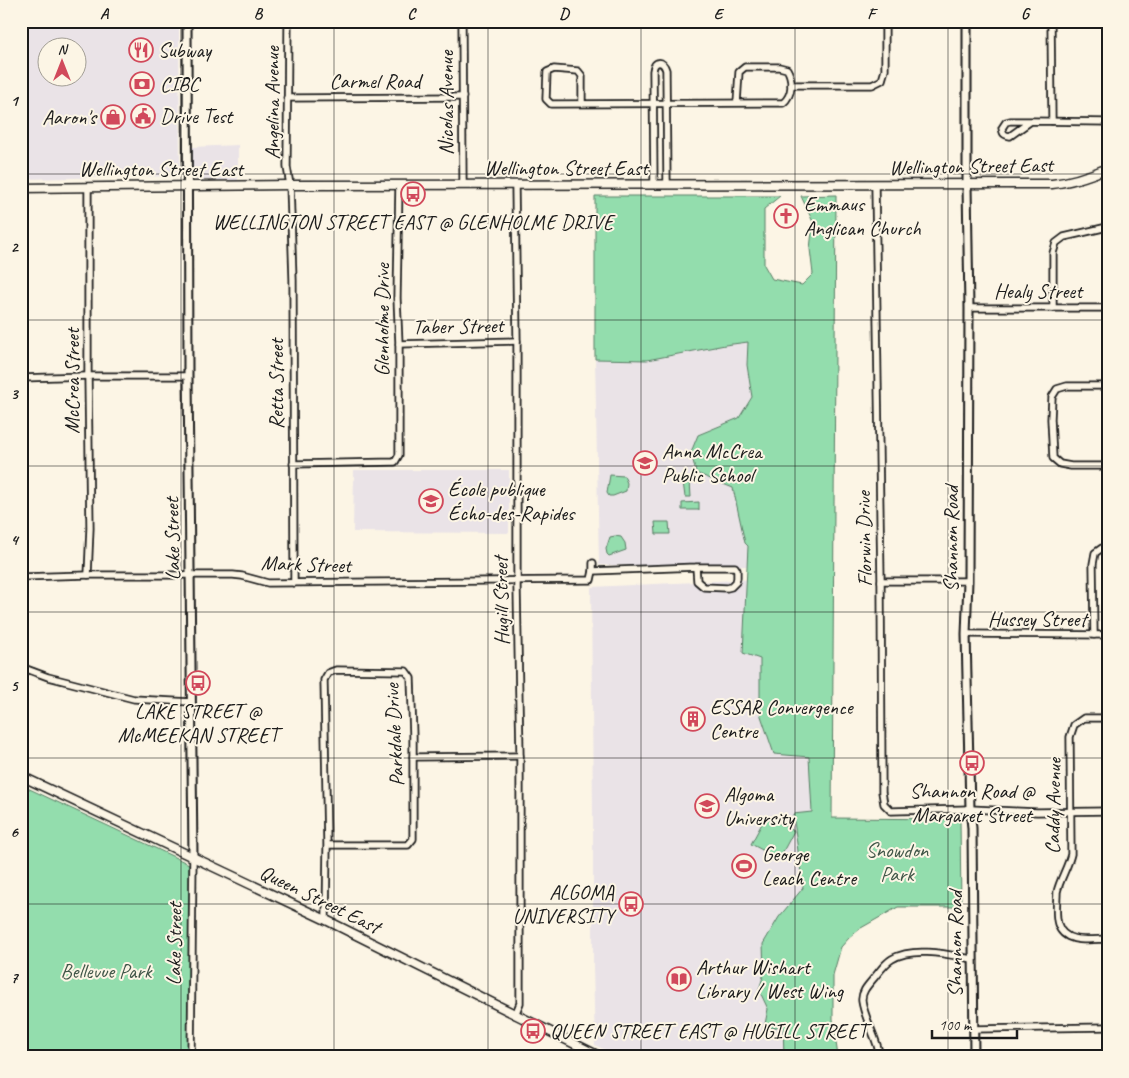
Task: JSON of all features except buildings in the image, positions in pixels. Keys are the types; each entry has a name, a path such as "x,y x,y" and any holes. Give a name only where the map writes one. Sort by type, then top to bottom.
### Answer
{"main road":[{"name":"Wellington Street East","path":"21,188 399,185 1052,184 1084,178 1108,168"},
{"name":"Queen Street East","path":"21,776 326,920 601,1057"}],"street":[{"name":"Lake Street","path":"187,21 188,376 193,857 191,1057"},
{"name":"Angelina Avenue","path":"288,21 287,167 290,186"},
{"name":"Nicolas Avenue","path":"462,21 463,185"},
{"path":"791,85 872,85 882,80 885,70 885,21"},
{"name":"Shannon Road","path":"967,21 969,308 968,581 966,634 972,828 974,1057"},
{"path":"1052,21 1052,121"},
{"path":"654,185 653,66 659,62 665,66 666,70 667,185"},
{"path":"582,103 582,76 578,71 554,69 547,72 546,99 551,104 784,103 789,98 791,85 787,69 779,67 746,67 739,72 737,103"},
{"name":"Carmel Road","path":"287,98 463,97"},
{"path":"1031,121 1010,136 1002,132 1006,122 1010,121 1031,121 1052,121 1108,122"},
{"name":"Glenholme Drive","path":"293,464 395,462 399,455 397,298 399,185"},
{"name":"Hugill Street","path":"514,185 520,756 520,1003 516,1015"},
{"name":"Florwin Drive","path":"875,185 882,792 884,804 891,811 970,809 1037,812 1108,811"},
{"name":"Retta Street","path":"290,186 293,280 294,583"},
{"name":"McCrea Street","path":"88,187 90,519 88,575"},
{"path":"1053,308 1053,253 1056,243 1064,237 1108,226"},
{"name":"Healy Street","path":"969,308 1108,308"},
{"name":"Taber Street","path":"399,344 517,341"},
{"path":"21,378 188,376"},
{"path":"1108,386 1067,386 1057,389 1052,397 1051,419 1053,458 1060,464 1071,466 1108,466"},
{"path":"1094,635 1093,564 1095,553 1102,548 1108,548"},
{"path":"593,564 593,571 696,567 735,567 738,574 736,582 733,586 727,588 704,587 697,582 696,567"},
{"name":"Mark Street","path":"21,577 190,574 242,576 268,583 590,580 593,571"},
{"path":"881,581 968,581"},
{"name":"Hussey Street","path":"966,634 1108,635"},
{"path":"21,667 48,677 134,700 191,702"},
{"name":"Parkdale Drive","path":"326,920 327,845 324,680 328,673 336,670 406,671 412,678 413,839 408,845 327,845"},
{"name":"Caddy Avenue","path":"1108,718 1084,718 1074,725 1070,737 1072,854 1057,892 1058,925 1064,935 1074,939 1108,939"},
{"path":"413,757 520,756"},
{"path":"880,1057 862,999 865,988 891,959 905,954 920,952 949,954 972,959"},
{"path":"973,1028 1108,1027"}],"shaded area":[{"path":"28,21 179,21 180,176 21,179 21,25"},
{"path":"238,145 238,180 192,180 192,147"},
{"name":"Anna McCrea Public School","path":"748,342 747,365 752,397 739,418 698,435 696,473 733,488 745,543 748,545 747,566 599,565 595,359 647,360"},
{"name":"École publique Écho-des-Rapides","path":"354,470 509,470 509,533 353,532"},
{"name":"Algoma University","path":"823,576 823,1057 619,1057 595,1045 591,587"}],"green space":[{"name":"Snowdon Park","path":"836,195 832,818 960,819 961,907 898,907 861,928 849,938 841,947 833,975 833,1019 838,1057 783,1057 783,1026 764,1029 768,1009 759,990 764,973 763,944 779,917 803,888 793,814 812,812 809,757 774,754 760,713 760,659 743,653 748,546 745,543 733,488 696,473 691,452 698,435 739,418 752,397 747,365 748,342 647,360 595,359 595,196 780,196 764,209 764,265 772,279 802,285 813,274 810,249 813,222 801,196"},
{"path":"610,475 624,476 627,483 626,491 609,496 607,493"},
{"path":"690,481 691,497 685,497 683,482"},
{"path":"699,502 699,510 682,510 682,503"},
{"path":"655,522 669,522 670,534 656,534"},
{"path":"610,537 621,537 625,543 626,550 609,556 606,549"},
{"name":"Bellevue Park","path":"21,785 189,864 193,1057 21,1057"},
{"path":"766,816 794,831 779,859 751,844"}],"place":[{"name":"Subway","path":"141,50"},
{"name":"CIBC","path":"142,84"},
{"name":"Drive Test","path":"143,116"},
{"name":"Aaron's","path":"113,117"},
{"name":"WELLINGTON STREET EAST @ GLENHOLME DRIVE","path":"413,194"},
{"name":"Emmaus Anglican Church","path":"786,216"},
{"name":"Anna McCrea Public School","path":"645,463"},
{"name":"École publique Écho-des-Rapides","path":"431,501"},
{"name":"LAKE STREET @ McMEEKAN STREET","path":"198,683"},
{"name":"ESSAR Convergence Centre","path":"693,719"},
{"name":"Shannon Road @ Margaret Street","path":"972,763"},
{"name":"Algoma University","path":"707,806"},
{"name":"George Leach Centre","path":"744,866"},
{"name":"ALGOMA UNIVERSITY","path":"631,904"},
{"name":"Arthur Wishart Library / West Wing","path":"679,979"},
{"name":"QUEEN STREET EAST @ HUGILL STREET","path":"533,1031"}]}
